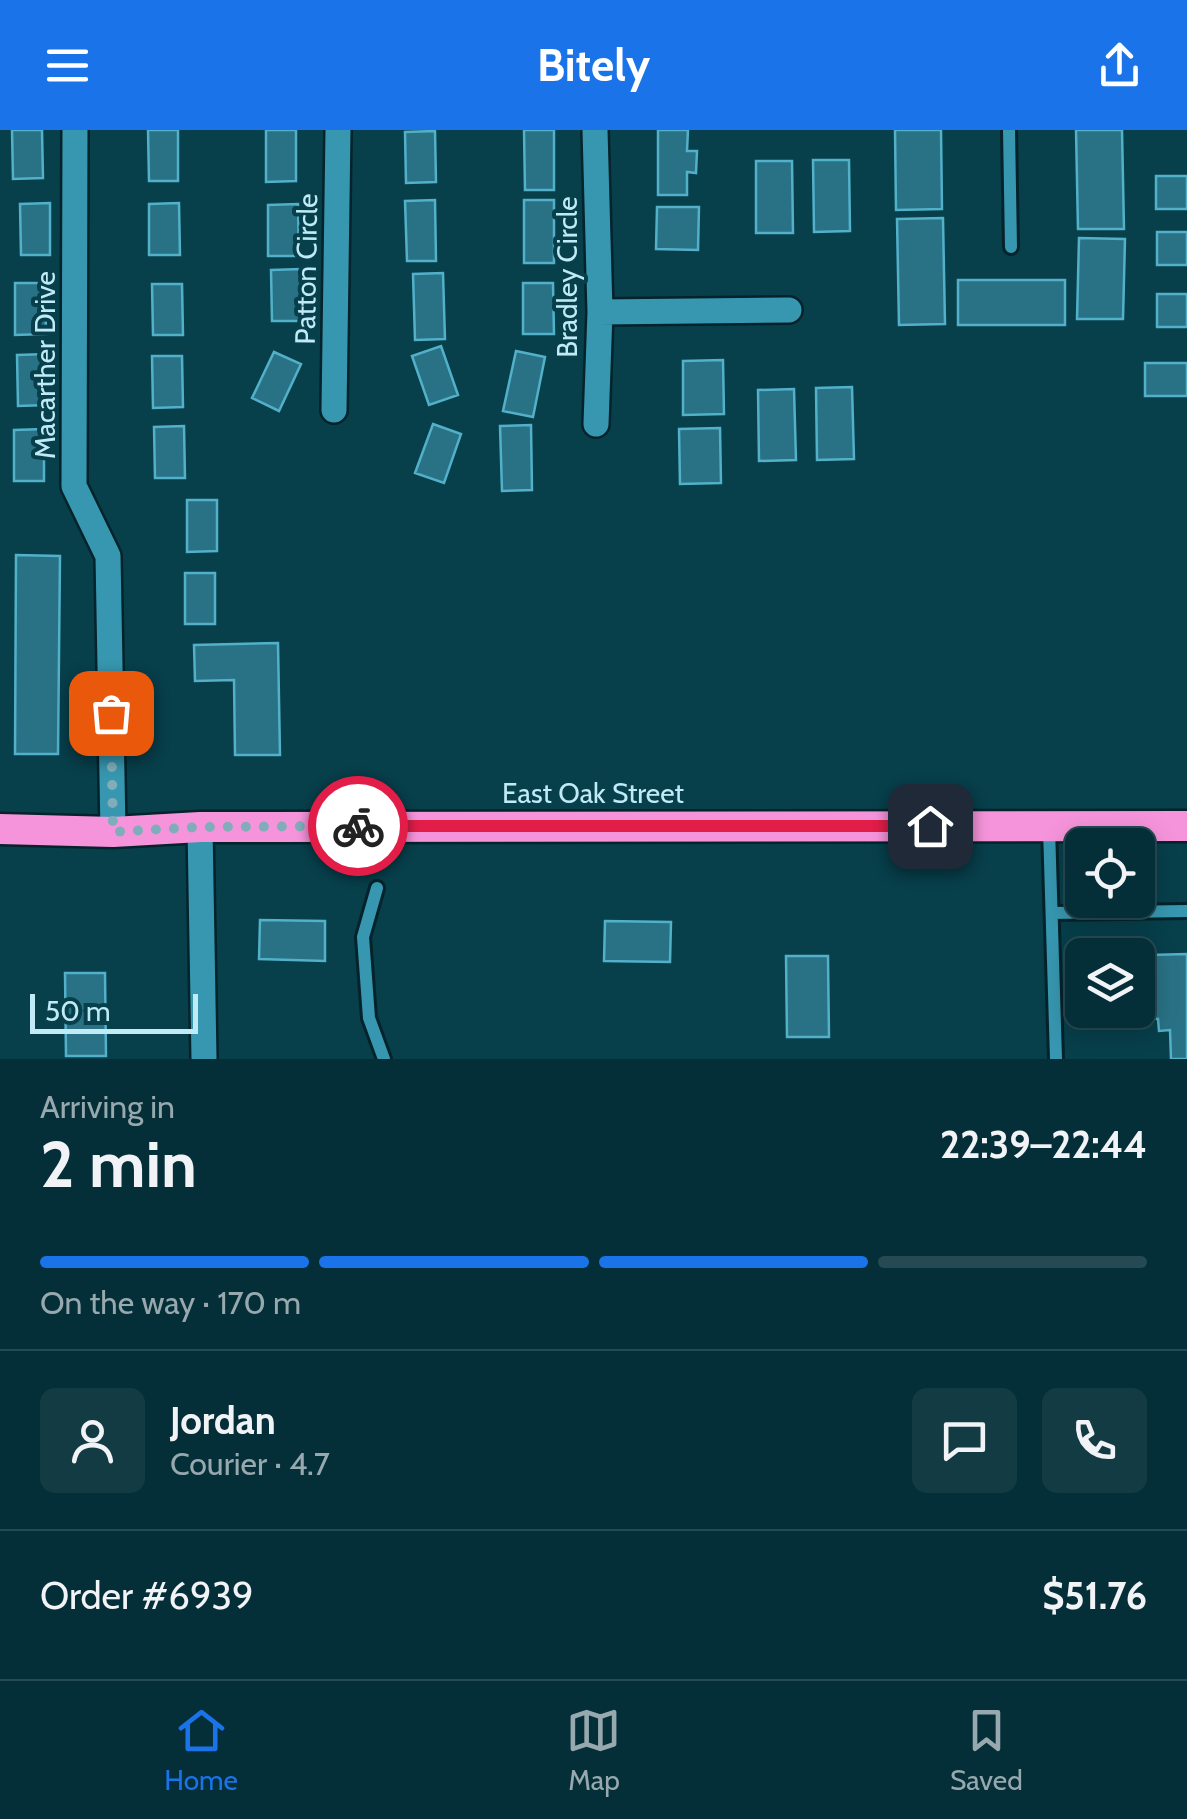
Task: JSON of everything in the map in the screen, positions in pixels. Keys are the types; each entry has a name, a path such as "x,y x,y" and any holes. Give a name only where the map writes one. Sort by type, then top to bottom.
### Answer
{"highway":[{"name":"East Oak Street","path":"0,829 113,832 200,827 1187,826"}],"street":[{"name":"Macarther Drive","path":"75,130 74,486 108,556 113,832"},
{"name":"Patton Circle","path":"334,410 338,130"},
{"name":"Bradley Circle","path":"595,130 600,312 596,424"},
{"path":"600,312 788,310"},
{"path":"200,827 204,1059"}],"lane":[{"path":"1008,130 1011,247"},
{"path":"1048,825 1056,1059"},
{"path":"377,888 363,937 369,1018 384,1059"},
{"path":"1052,913 1187,912"}],"building":[{"path":"12,130 42,130 43,178 13,179"},
{"path":"148,130 178,130 178,181 149,181"},
{"path":"266,130 296,130 296,181 266,182"},
{"path":"524,130 554,130 554,190 525,190"},
{"path":"658,130 688,130 687,151 697,151 696,173 687,172 687,195 658,195"},
{"path":"895,130 941,130 942,209 896,210"},
{"path":"1076,130 1122,130 1124,229 1078,229"},
{"path":"435,131 436,182 406,183 405,132"},
{"path":"813,160 849,160 850,231 814,232"},
{"path":"756,161 792,161 793,233 756,233"},
{"path":"1156,176 1187,176 1187,209 1156,209"},
{"path":"435,200 436,261 407,261 405,201"},
{"path":"524,200 554,200 554,263 524,263"},
{"path":"50,203 50,255 21,255 20,204"},
{"path":"179,203 180,255 149,255 149,204"},
{"path":"298,204 299,256 268,256 268,205"},
{"path":"657,207 699,207 698,250 656,249"},
{"path":"943,218 945,324 899,325 897,219"},
{"path":"1157,232 1187,232 1187,265 1157,265"},
{"path":"1079,238 1125,239 1123,319 1077,319"},
{"path":"301,269 302,321 272,321 271,270"},
{"path":"443,273 445,339 415,340 413,274"},
{"path":"958,280 1065,280 1065,325 958,325"},
{"path":"15,283 45,283 46,334 15,335"},
{"path":"523,283 553,283 554,334 523,334"},
{"path":"152,284 182,284 183,335 153,335"},
{"path":"1157,294 1187,294 1187,327 1157,327"},
{"path":"441,346 458,395 429,405 412,356"},
{"path":"516,351 545,357 533,417 503,411"},
{"path":"274,352 301,364 279,411 252,398"},
{"path":"47,354 48,405 18,406 17,355"},
{"path":"152,356 182,356 183,407 153,408"},
{"path":"723,360 724,414 683,415 683,361"},
{"path":"1145,363 1187,363 1187,396 1145,396"},
{"path":"852,387 854,459 817,460 816,388"},
{"path":"794,389 796,460 759,461 758,390"},
{"path":"433,424 461,434 444,483 415,473"},
{"path":"531,425 532,490 502,491 500,426"},
{"path":"184,426 185,478 155,478 154,427"},
{"path":"720,428 721,483 680,484 679,429"},
{"path":"44,429 44,481 14,481 14,430"},
{"path":"187,500 217,500 217,551 187,552"},
{"path":"16,555 60,556 58,754 15,754"},
{"path":"185,573 215,573 215,624 185,624"},
{"path":"278,643 280,755 235,755 234,680 195,681 194,645"},
{"path":"260,920 325,921 325,961 259,959"},
{"path":"605,921 671,922 670,962 604,961"},
{"path":"1187,954 1187,1059 1171,1059 1170,1030 1159,1031 1155,1019 1155,955"},
{"path":"786,956 828,956 829,1037 787,1037"},
{"path":"65,973 105,973 106,1056 66,1056"}],"way so far":[{"path":"111,713 113,832 358,826"}],"route":[{"path":"358,826 930,826"}]}
